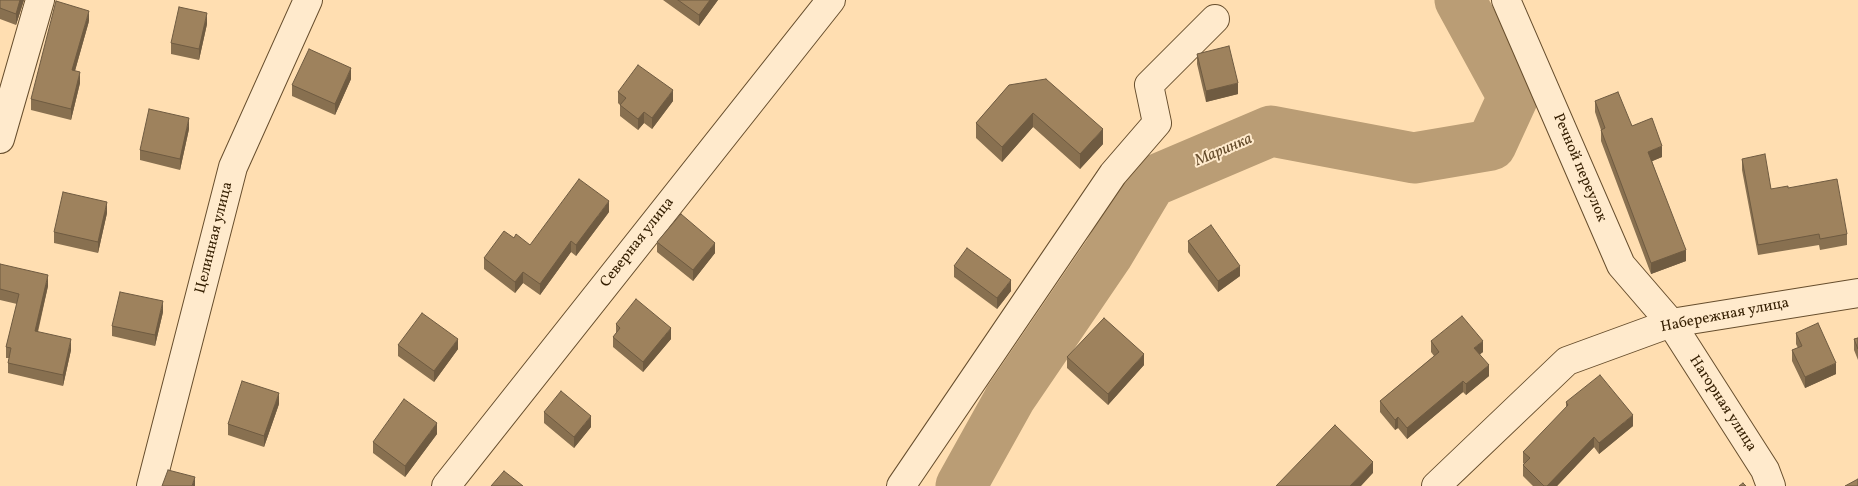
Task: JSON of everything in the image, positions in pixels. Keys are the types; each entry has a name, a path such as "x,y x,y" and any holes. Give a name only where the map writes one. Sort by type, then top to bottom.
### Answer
{"street":[{"path":"0,138 40,0"},
{"name":"Целинная улица","path":"151,486 233,167 308,0"},
{"name":"Северная улица","path":"446,486 831,0"},
{"name":"Речной переулок","path":"1506,0 1621,266 1671,324"},
{"path":"901,486 1113,174 1157,122 1149,85 1215,19"},
{"name":"Набережная улица","path":"1436,486 1567,361 1671,324 1858,293"},
{"name":"Нагорная улица","path":"1671,324 1765,470 1771,486"}],"building":[{"path":"0,0 20,0 16,14 0,8"},
{"path":"678,0 710,0 699,15"},
{"path":"56,1 89,11 72,70 80,72 71,109 31,99"},
{"path":"179,7 207,13 199,49 171,43"},
{"path":"1229,46 1238,83 1206,91 1197,54"},
{"path":"309,49 351,68 335,104 292,85"},
{"path":"638,65 673,90 652,118 644,112 638,119 620,105 626,98 618,92"},
{"path":"1046,79 1103,129 1080,154 1033,113 1002,147 976,123 1009,85"},
{"path":"1618,92 1632,126 1652,118 1662,146 1648,152 1686,250 1651,263 1601,130 1605,128 1595,101"},
{"path":"149,109 189,118 180,159 140,150"},
{"path":"1765,154 1771,189 1788,186 1788,188 1837,179 1847,234 1820,239 1819,234 1758,245 1742,159"},
{"path":"579,179 609,201 576,245 571,241 540,284 523,272 515,282 484,258 504,231 514,238 516,234 530,245"},
{"path":"63,192 107,202 98,242 54,232"},
{"path":"681,214 715,243 693,270 657,242"},
{"path":"1211,225 1240,266 1218,281 1188,241"},
{"path":"967,248 1011,280 997,298 954,266"},
{"path":"0,264 48,275 35,331 71,339 63,375 8,363 11,348 6,347 19,294 0,289"},
{"path":"120,292 163,301 155,335 112,326"},
{"path":"636,299 671,328 643,362 613,337 620,328 616,324"},
{"path":"422,313 458,339 434,371 398,345"},
{"path":"1462,316 1483,341 1474,348 1489,365 1466,384 1463,381 1407,428 1398,417 1395,420 1380,401 1439,352 1431,341"},
{"path":"1104,318 1144,354 1108,394 1067,357"},
{"path":"1818,323 1836,363 1805,377 1792,350 1802,346 1796,333"},
{"path":"1858,338 1858,349 1854,339"},
{"path":"1600,375 1633,415 1599,443 1594,437 1547,486 1544,486 1523,465 1530,458 1523,452 1568,405 1566,402"},
{"path":"242,381 279,393 264,436 228,424"},
{"path":"561,391 591,416 574,437 544,412"},
{"path":"404,399 437,423 405,466 373,442"},
{"path":"1335,425 1373,462 1350,486 1276,486"},
{"path":"168,470 195,477 192,486 162,486"},
{"path":"504,471 523,486 491,486"},
{"path":"1858,479 1858,486 1845,486"}],"waterway":[{"name":"Маринка","path":"961,486 1010,398 1108,254 1151,182 1271,131 1414,158 1491,145 1513,97 1460,0"}]}
